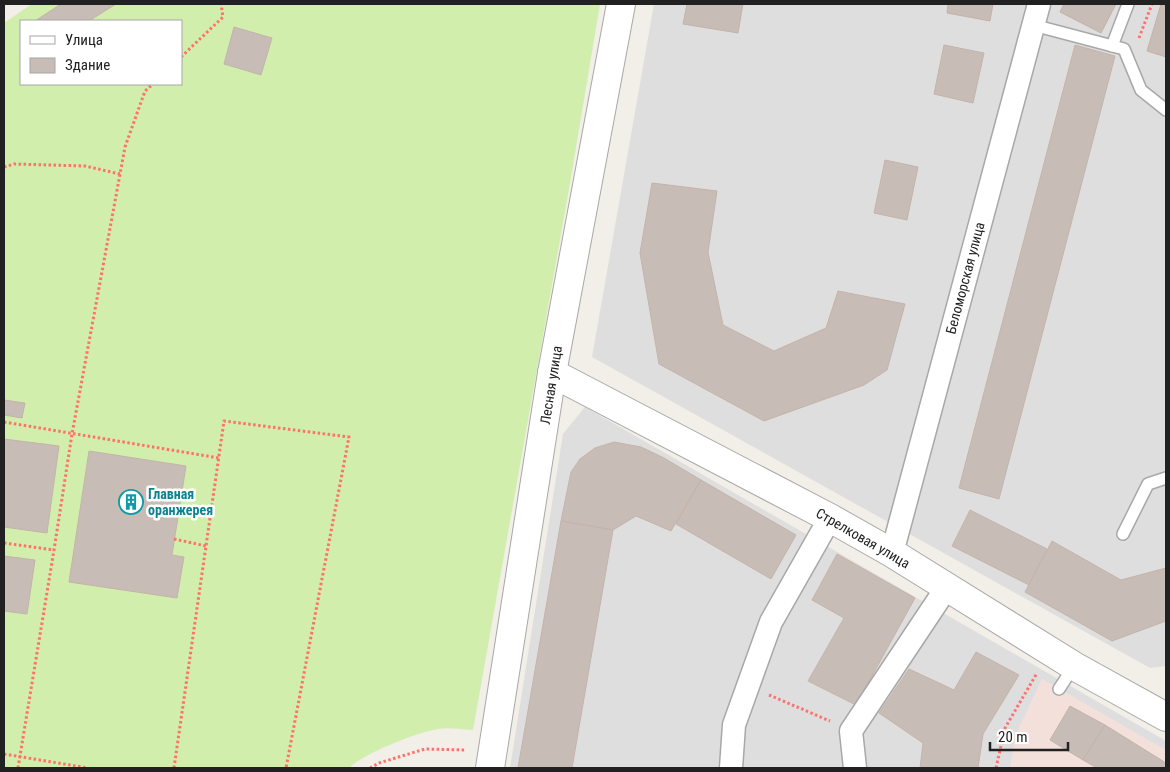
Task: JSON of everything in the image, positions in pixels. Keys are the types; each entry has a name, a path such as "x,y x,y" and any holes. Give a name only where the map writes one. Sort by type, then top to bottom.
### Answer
{"street":[{"name":"Лесная улица","path":"492,761 552,373 621,4"},
{"name":"Беломорская улица","path":"892,553 1039,4"},
{"name":"Стрелковая улица","path":"552,373 830,518 892,553 1074,666 1166,717"},
{"path":"731,768 734,725 771,622 830,518"},
{"path":"840,768 851,731 947,587"},
{"path":"851,731 855,768"}],"lane":[{"path":"1112,46 1128,4"},
{"path":"1033,25 1124,49 1141,90 1166,110"},
{"path":"1124,534 1148,484 1166,478"},
{"path":"1059,689 1074,666"}],"path":[{"path":"182,56 223,17 221,4"},
{"path":"1129,62 1152,4"},
{"path":"18,768 72,434 125,147 145,91 152,85"},
{"path":"4,167 14,164 85,166 120,174"},
{"path":"174,768 224,421 348,437 286,768"},
{"path":"4,422 218,458"},
{"path":"174,539 206,546"},
{"path":"4,543 54,550"},
{"path":"996,768 1005,728 1050,651"},
{"path":"748,686 851,731"},
{"path":"370,768 379,763 425,749 461,749 492,761"},
{"path":"4,754 88,768"}],"shaded area":[{"path":"654,4 1166,4 1166,666 1150,668 592,357"},
{"path":"585,407 1166,741 1166,768 510,768 563,434"},
{"path":"1042,679 1166,750 1166,768 1010,768 1015,736"}],"green space":[{"path":"32,4 600,4 473,730 442,728 417,734 366,756 349,768 4,768 4,23"}],"building":[{"path":"61,4 116,4 91,20 37,20"},
{"path":"687,4 743,4 738,33 683,24"},
{"path":"948,4 993,4 990,21 947,13"},
{"path":"1064,4 1116,4 1101,33 1060,12"},
{"path":"1161,4 1166,4 1166,57 1147,51"},
{"path":"234,27 272,38 261,75 224,64"},
{"path":"944,45 984,53 973,103 934,94"},
{"path":"1075,45 1115,56 999,499 959,488"},
{"path":"885,160 918,167 907,220 874,213"},
{"path":"652,183 717,191 708,252 723,325 774,351 826,328 838,291 905,304 887,370 864,385 764,421 659,364 640,253"},
{"path":"4,400 25,403 22,418 4,415"},
{"path":"4,439 59,446 47,533 4,527"},
{"path":"614,442 641,447 701,480 671,531 636,516 613,530 561,521 571,472 580,459 595,448"},
{"name":"Главная оранжерея","path":"89,451 186,466 172,555 184,557 177,598 69,582"},
{"path":"701,480 796,535 771,579 676,524"},
{"path":"970,510 1047,549 1029,585 952,546"},
{"path":"561,521 613,530 572,768 518,768"},
{"path":"1052,541 1121,580 1166,568 1166,621 1112,641 1025,592"},
{"path":"837,554 915,598 856,705 808,681 844,618 812,600"},
{"path":"4,556 35,560 27,614 4,611"},
{"path":"976,652 1019,675 983,734 978,768 920,768 923,743 879,713 909,669 954,690"},
{"path":"1070,706 1105,725 1083,760 1050,740"},
{"path":"1105,725 1166,763 1166,768 1097,768 1083,760"}],"place":[{"name":"Главная оранжерея","path":"131,502"}]}
